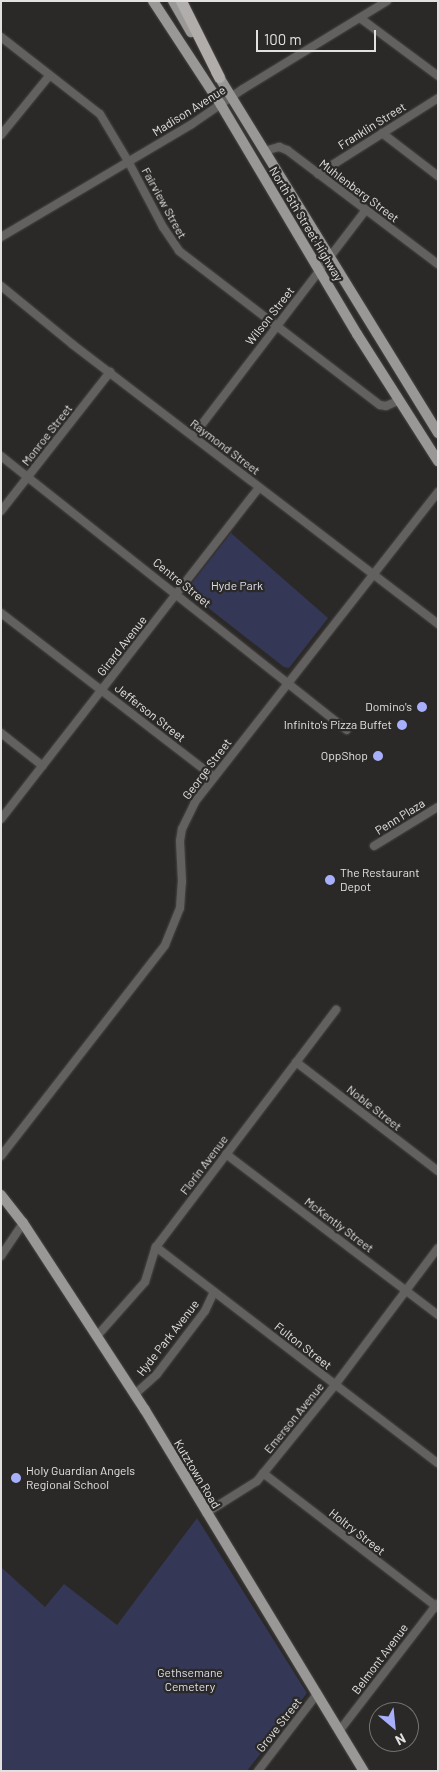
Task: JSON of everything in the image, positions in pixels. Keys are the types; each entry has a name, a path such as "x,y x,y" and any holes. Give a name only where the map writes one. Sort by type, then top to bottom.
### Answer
{"highway":[{"path":"182,1 219,77"}],"main road":[{"name":"North 5th Street Highway","path":"153,1 220,105 438,461"},
{"name":"North 5th Street Highway","path":"173,1 438,433"},
{"name":"Kutztown Road","path":"1,1195 23,1223 134,1395 364,1771"}],"street":[{"name":"Madison Avenue","path":"1,237 192,124 231,97 387,1"},
{"path":"360,18 438,76"},
{"name":"Fairview Street","path":"1,37 100,114 175,246 380,405 386,406 400,400"},
{"path":"1,135 50,75"},
{"name":"Franklin Street","path":"318,174 438,98"},
{"path":"382,133 438,176"},
{"name":"Muhlenberg Street","path":"264,151 283,148 438,264"},
{"name":"Wilson Street","path":"193,436 276,326 331,259 365,211"},
{"name":"Raymond Street","path":"1,286 28,309 438,624"},
{"name":"Monroe Street","path":"1,511 110,372"},
{"name":"Centre Street","path":"1,456 178,594 347,730"},
{"name":"Girard Avenue","path":"1,819 178,594 259,487"},
{"name":"George Street","path":"1,1156 165,945 176,921 182,896 180,856 182,829 195,802 438,492"},
{"name":"Jefferson Street","path":"1,613 214,777"},
{"path":"1,733 43,766"},
{"name":"Penn Plaza","path":"374,846 438,807"},
{"name":"Florin Avenue","path":"96,1336 145,1282 156,1247 336,1010"},
{"name":"Noble Street","path":"296,1062 438,1171"},
{"name":"McKently Street","path":"226,1154 438,1315"},
{"path":"1,1256 23,1223"},
{"name":"Fulton Street","path":"156,1247 438,1463"},
{"name":"Emerson Avenue","path":"206,1512 252,1485 263,1473 335,1385 438,1248"},
{"name":"Hyde Park Avenue","path":"134,1395 157,1374 204,1311 214,1292"},
{"name":"Holtry Street","path":"263,1473 437,1605"},
{"name":"Belmont Avenue","path":"340,1730 437,1605"},
{"name":"Grove Street","path":"258,1771 317,1694"}],"green space":[{"name":"Hyde Park","path":"231,533 328,618 289,668 284,667 188,592 191,584"},
{"name":"Gethsemane Cemetery","path":"197,1518 307,1693 247,1771 1,1771 1,1567 45,1607 64,1584 117,1625"}],"place":[{"name":"Domino's","path":"422,707"},
{"name":"Infinito's Pizza Buffet","path":"402,725"},
{"name":"OppShop","path":"378,756"},
{"name":"The Restaurant Depot","path":"330,880"},
{"name":"Holy Guardian Angels Regional School","path":"16,1478"}]}
